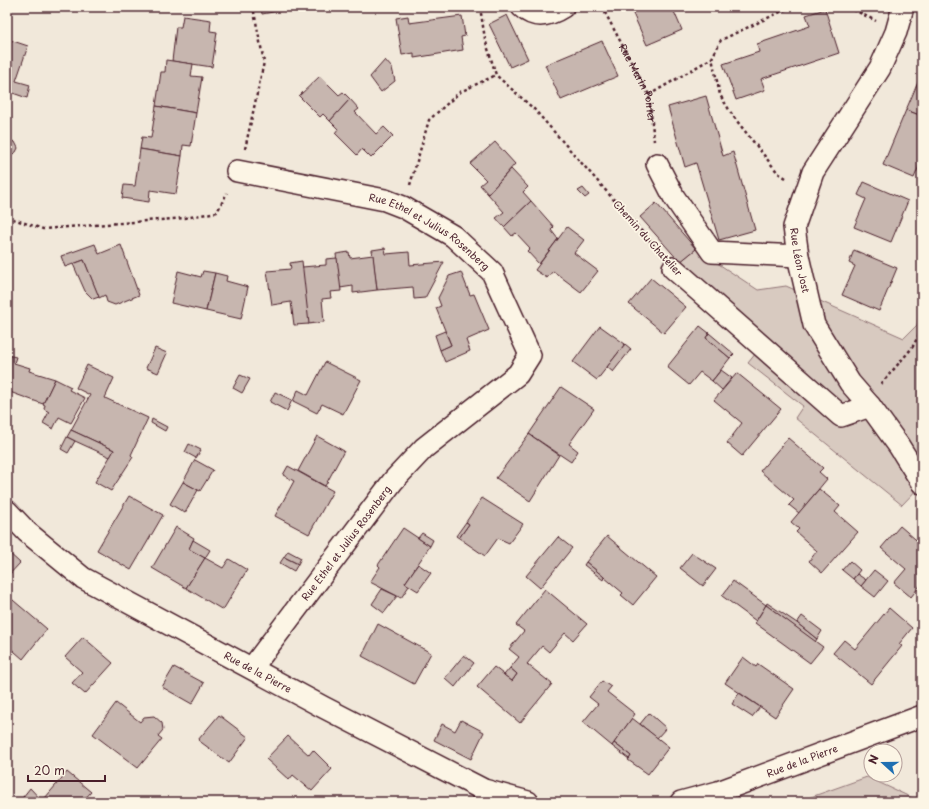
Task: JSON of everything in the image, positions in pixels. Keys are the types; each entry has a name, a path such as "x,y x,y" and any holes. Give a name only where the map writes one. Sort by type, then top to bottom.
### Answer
{"street":[{"path":"522,7 528,13 540,16 552,14 563,7"},
{"name":"Rue Léon Jost","path":"904,7 896,32 880,68 813,172 794,228 798,256 814,325 850,383 870,406 899,446 922,483"},
{"path":"657,164 674,197 712,252 798,256"},
{"name":"Rue Ethel et Julius Rosenberg","path":"237,171 385,200 403,207 453,236 492,272 530,355 518,374 424,448 393,482 252,668"},
{"name":"Chemin du Chatelier","path":"674,268 841,416 870,406"},
{"name":"Rue de la Pierre","path":"7,511 31,536 83,578 323,707 484,790 528,802"},
{"name":"Rue de la Pierre","path":"681,802 718,792 922,716"}],"path":[{"path":"7,217 43,229 185,218 218,212 237,171 247,144 264,62 254,7"},
{"path":"403,207 428,120 460,92 496,75 485,39 480,7"},
{"name":"Rue Marin Poirier","path":"602,7 649,95 657,164"},
{"path":"649,95 712,58 721,40 791,7"},
{"path":"848,7 896,32"},
{"path":"712,58 720,95 733,116 778,173 806,193"},
{"name":"Chemin du Chatelier","path":"496,75 534,109 674,268"},
{"path":"870,406 877,389 912,348 922,329"}],"shaded area":[{"path":"696,249 758,290 786,286 904,338 917,325 922,301 922,484 902,505 795,418 803,406 748,363 768,338 680,262"},
{"path":"863,778 863,783 880,783 921,802 797,802"}],"building":[{"path":"261,7 301,7 262,14"},
{"path":"630,7 672,7 682,30 647,45"},
{"path":"825,9 839,53 761,79 765,90 736,100 723,64 759,52 757,44 810,26 806,15"},
{"path":"507,15 528,59 510,67 489,24"},
{"path":"183,16 211,20 210,31 217,32 212,67 172,61 176,27 181,27"},
{"path":"408,16 409,23 462,16 465,36 461,37 463,50 414,58 414,53 402,55 396,18"},
{"path":"7,39 28,46 16,81 30,85 27,98 7,91"},
{"path":"602,41 618,76 561,100 545,65"},
{"path":"166,60 193,64 191,76 202,77 196,113 156,106 161,72 165,72"},
{"path":"385,60 392,68 395,81 381,92 370,77"},
{"path":"922,73 922,116 906,110"},
{"path":"320,76 339,95 343,92 350,99 330,121 323,114 320,117 299,96"},
{"path":"706,96 723,156 733,152 755,230 719,240 696,163 685,167 668,107"},
{"path":"350,99 359,109 355,112 376,134 384,127 393,136 371,158 362,149 357,155 335,133 338,129 330,121"},
{"path":"156,106 196,113 191,146 183,145 182,156 140,149 142,137 151,138"},
{"path":"906,110 922,116 922,159 914,178 883,165"},
{"path":"7,139 15,142 18,148 16,152 11,155 7,165"},
{"path":"495,142 515,164 488,194 480,185 486,180 470,164"},
{"path":"140,149 182,156 176,194 150,190 149,202 122,198 124,185 135,186"},
{"path":"511,169 528,187 523,192 531,201 504,227 496,218 504,212 488,194"},
{"path":"864,182 908,201 891,242 854,227 866,199 858,195"},
{"path":"583,188 589,195 585,198 578,191"},
{"path":"531,201 554,227 551,230 558,239 539,264 527,251 530,248 516,233 512,236 504,227"},
{"path":"656,203 696,249 680,262 640,217"},
{"path":"567,227 584,240 574,253 598,271 581,292 553,271 547,278 535,270"},
{"path":"95,244 99,254 121,245 139,295 115,305 107,302 105,295 99,298 84,260 65,267 61,256"},
{"path":"385,248 386,254 409,252 410,265 444,262 425,298 414,299 413,287 377,290 372,250"},
{"path":"854,250 897,268 879,311 842,295 855,266 849,263"},
{"path":"349,252 350,258 373,255 377,290 353,293 353,286 340,288 336,254"},
{"path":"337,258 341,291 330,292 331,298 322,299 324,322 308,324 302,267 326,265 326,259"},
{"path":"84,260 99,297 93,299 85,291 73,264"},
{"path":"302,261 309,324 294,325 291,302 272,305 267,271 291,269 290,263"},
{"path":"178,271 201,277 203,271 215,273 206,311 171,303"},
{"path":"461,272 470,295 474,294 489,330 466,340 470,351 445,362 440,350 451,345 436,308 441,306 438,298 449,276"},
{"path":"215,273 227,276 226,281 248,287 241,319 206,311"},
{"path":"651,278 686,307 664,333 629,304"},
{"path":"600,326 625,344 597,380 573,362"},
{"path":"700,326 709,333 706,338 730,358 712,381 700,372 689,385 667,367"},
{"path":"445,331 451,345 440,350 435,335"},
{"path":"709,333 734,354 730,358 706,338"},
{"path":"625,344 631,349 613,372 607,367"},
{"path":"155,348 167,353 158,373 146,368"},
{"path":"7,355 16,357 14,363 30,368 29,371 55,379 43,404 7,391"},
{"path":"325,362 361,380 343,414 322,404 317,413 293,401 298,390 308,395"},
{"path":"87,365 114,378 105,398 148,418 131,455 133,457 111,491 95,482 114,450 71,430 90,395 76,388"},
{"path":"721,370 732,378 722,390 712,381"},
{"path":"737,373 781,409 742,456 727,443 742,423 714,400"},
{"path":"240,375 250,379 242,393 233,388"},
{"path":"55,379 71,387 69,390 85,398 71,423 59,417 53,429 43,423 49,412 44,409 45,405 43,404"},
{"path":"561,387 594,409 569,444 578,451 571,462 529,434"},
{"path":"275,392 292,400 287,411 270,402"},
{"path":"152,419 167,427 165,431 151,423"},
{"path":"71,430 114,450 110,457 67,437"},
{"path":"529,434 559,455 530,501 496,478"},
{"path":"317,436 344,451 325,486 298,471"},
{"path":"67,437 75,441 68,453 61,449"},
{"path":"788,438 823,468 819,472 827,479 799,513 789,505 794,500 760,471"},
{"path":"189,444 201,450 196,458 185,452"},
{"path":"195,460 213,470 200,491 183,482"},
{"path":"288,466 333,491 309,534 275,516 294,481 283,475"},
{"path":"183,482 198,490 185,513 170,504"},
{"path":"819,489 840,506 835,512 858,532 822,573 809,561 817,551 796,532 799,529 791,522"},
{"path":"129,496 163,515 131,570 97,550"},
{"path":"482,498 523,524 509,543 498,538 485,556 459,538 469,524 466,522"},
{"path":"466,522 469,524 459,538 456,536"},
{"path":"900,526 922,545 922,583 911,597 894,583 906,569 881,548"},
{"path":"176,527 194,538 189,549 205,558 186,588 152,568"},
{"path":"403,528 430,546 405,583 409,586 401,598 370,582 380,567 378,565"},
{"path":"422,533 433,540 430,546 418,538"},
{"path":"607,536 656,577 633,605 621,595 623,593 586,562"},
{"path":"558,537 572,548 540,588 526,576"},
{"path":"193,540 210,550 205,558 189,549"},
{"path":"7,551 20,563 7,577"},
{"path":"288,551 301,558 298,564 284,557"},
{"path":"692,553 716,569 703,586 680,568"},
{"path":"284,557 298,564 294,571 280,563"},
{"path":"205,558 223,568 229,559 247,570 223,610 186,588"},
{"path":"850,561 860,570 853,579 842,570"},
{"path":"586,562 604,577 603,580 584,565"},
{"path":"418,564 431,573 418,591 405,583"},
{"path":"874,570 888,581 875,597 861,586"},
{"path":"857,574 866,580 861,586 853,579"},
{"path":"733,581 766,605 756,621 722,596"},
{"path":"382,589 397,596 384,613 372,604"},
{"path":"545,589 587,624 573,640 565,633 549,652 542,646 527,664 552,684 520,723 477,687 494,667 512,681 517,674 510,668 519,657 509,649 524,631 516,625"},
{"path":"7,595 47,629 23,659 7,645"},
{"path":"767,603 797,623 817,639 815,642 766,605"},
{"path":"766,605 823,647 810,663 755,623"},
{"path":"889,608 912,628 899,644 902,646 871,684 833,653 844,640 855,649"},
{"path":"802,616 822,631 817,639 797,623"},
{"path":"378,624 431,653 414,684 362,656"},
{"path":"83,637 113,663 85,694 72,683 82,672 65,657"},
{"path":"464,655 474,663 455,687 445,678"},
{"path":"743,657 756,667 758,664 794,689 775,717 725,683"},
{"path":"174,667 204,683 192,704 162,687"},
{"path":"510,668 517,674 512,681 504,675"},
{"path":"602,681 611,687 607,692 635,714 612,746 583,722 598,704 589,697"},
{"path":"739,693 760,707 752,717 732,704"},
{"path":"116,703 140,722 144,717 154,716 162,723 163,730 158,736 162,739 138,768 93,734"},
{"path":"649,713 666,728 657,738 640,724"},
{"path":"219,715 248,737 229,763 198,740"},
{"path":"632,718 669,747 648,774 628,760 631,756 614,743"},
{"path":"461,720 484,732 471,759 434,740 442,724 455,731"},
{"path":"288,736 309,755 313,750 332,769 312,791 293,775 289,780 266,759"},
{"path":"614,743 631,756 629,759 612,746"},
{"path":"67,772 91,792 82,802 46,802 47,800 45,798"},
{"path":"30,788 43,802 27,802 23,797"}]}
